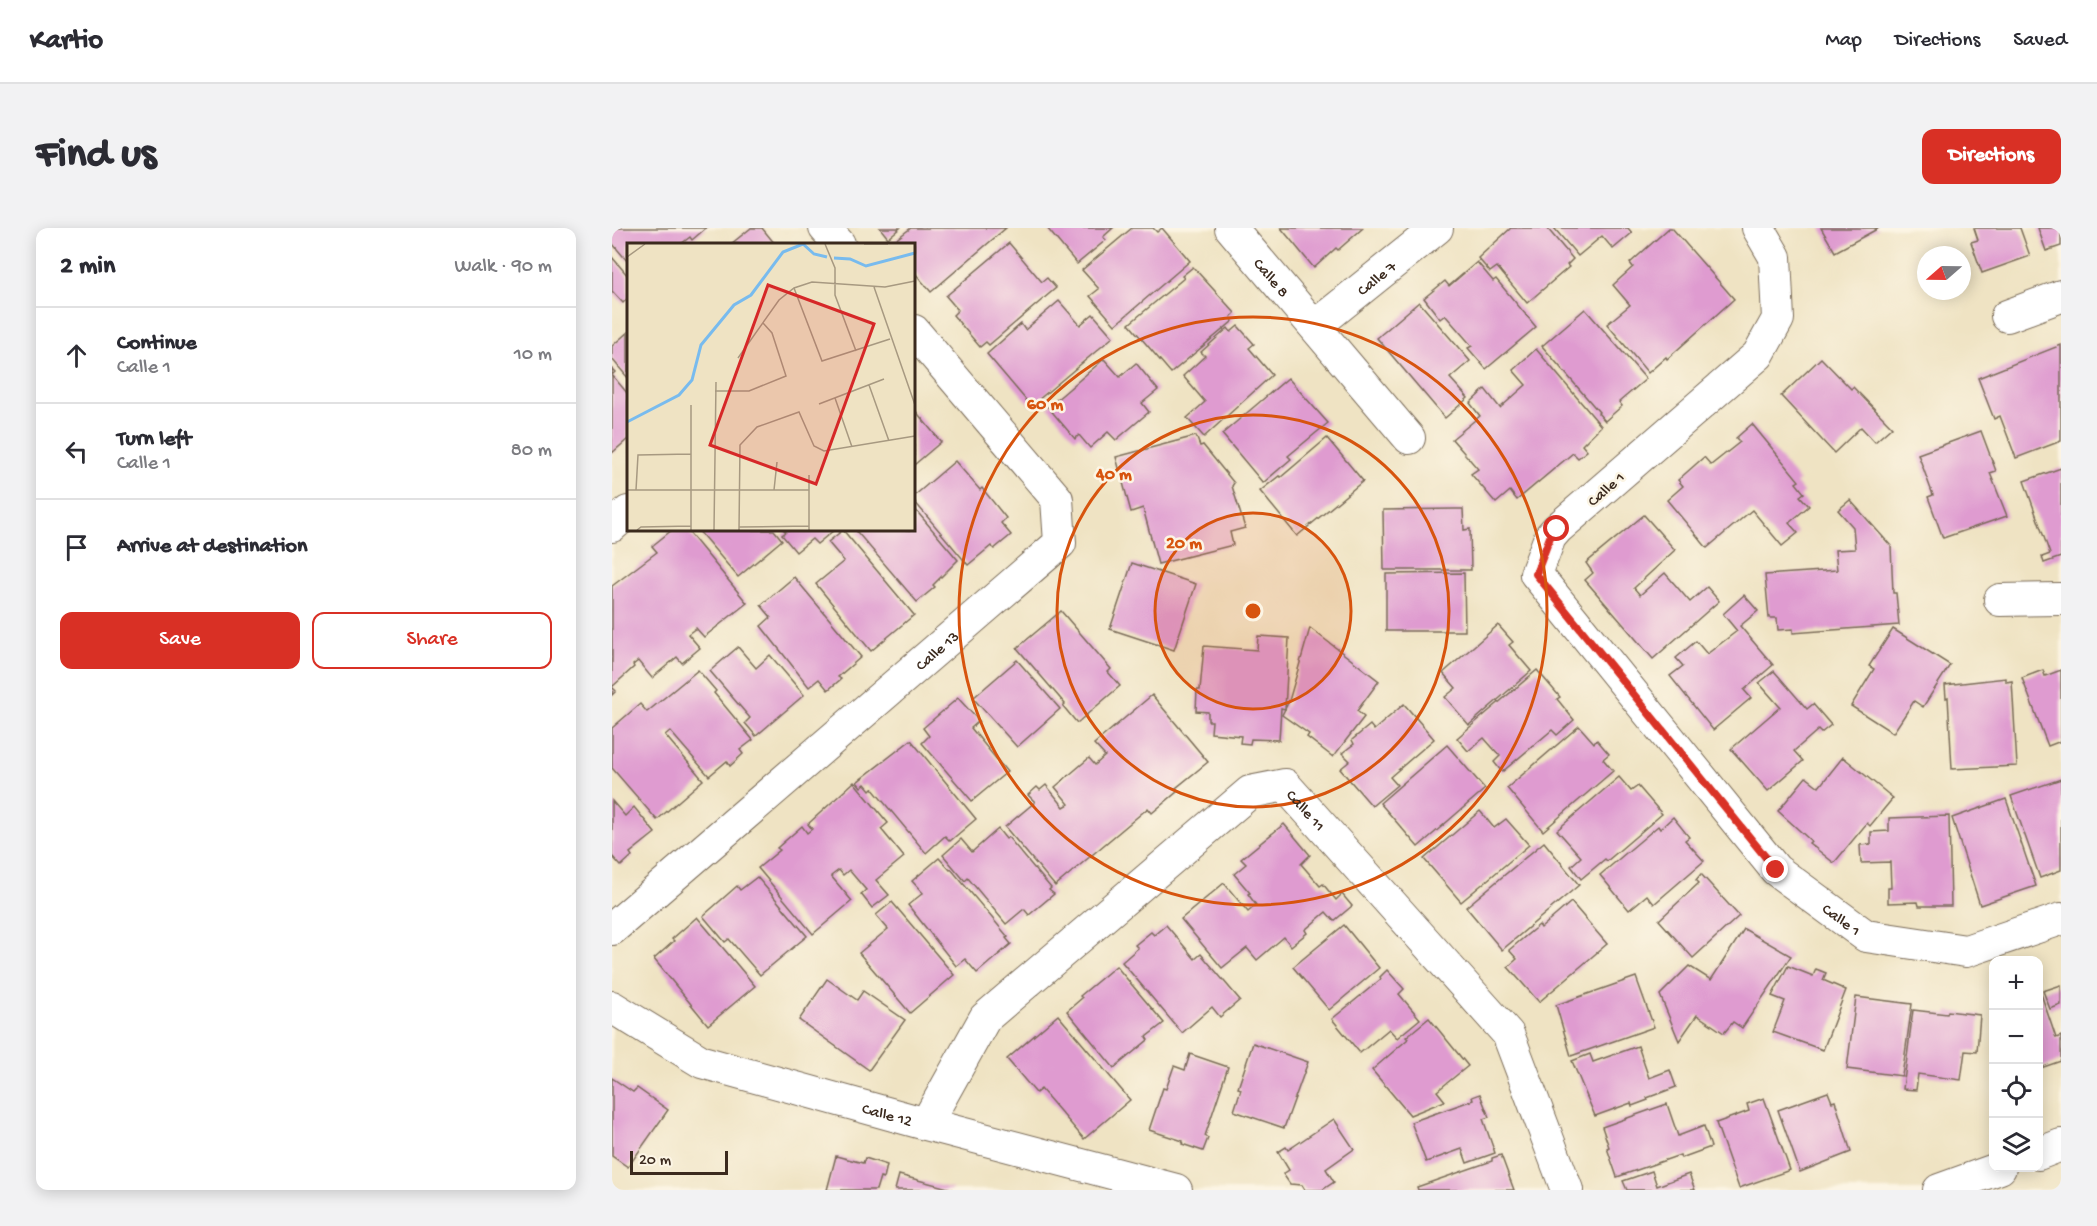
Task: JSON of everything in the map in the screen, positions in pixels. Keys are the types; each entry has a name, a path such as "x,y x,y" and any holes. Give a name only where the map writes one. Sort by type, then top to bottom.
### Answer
{"street":[{"path":"825,228 838,243"},
{"name":"Calle 8","path":"1231,228 1409,438"},
{"name":"Calle 7","path":"1316,326 1437,228"},
{"name":"Calle 1","path":"1758,228 1774,257 1778,319 1758,355 1557,529 1550,537 1536,574 1776,870 1866,936 1966,951 2061,919"},
{"path":"2007,316 2061,296"},
{"name":"Calle 13","path":"612,929 1060,543 1057,499 915,332"},
{"path":"612,526 627,513"},
{"path":"2000,600 2061,599"},
{"name":"Calle 11","path":"926,1124 985,1018 1250,792 1285,785 1508,1034 1567,1190"},
{"name":"Calle 12","path":"612,1007 702,1062 1176,1190"},
{"path":"2043,1152 2061,1145"},
{"path":"1939,1190 1989,1171"}],"building":[{"path":"612,228 706,228 692,240 690,237 682,243 627,243 627,261 612,243"},
{"path":"751,228 762,228 774,243 732,243"},
{"path":"880,228 900,228 888,238"},
{"path":"911,228 1006,228 931,292 915,273 915,243 891,243"},
{"path":"1047,228 1113,228 1103,237 1106,240 1077,264"},
{"path":"1132,228 1153,228 1157,232 1162,228 1190,261 1115,325 1090,296 1099,289 1082,270"},
{"path":"1281,228 1363,228 1314,268"},
{"path":"1511,228 1547,228 1573,259 1567,265 1569,267 1527,303 1497,267 1490,272 1478,258"},
{"path":"1554,228 1628,228 1632,233 1613,249 1602,236 1578,256"},
{"path":"1669,228 1672,228 1734,299 1648,373 1607,324 1630,305 1613,285 1633,267 1630,263"},
{"path":"1821,228 1879,228 1835,252"},
{"path":"1974,228 2020,228 2030,256 1982,273 1971,242 1978,240"},
{"path":"2038,228 2061,228 2061,246 2046,251"},
{"path":"1009,243 1042,282 1047,278 1056,288 989,345 986,342 980,347 953,315 958,310 946,296"},
{"path":"612,257 627,275 627,299 623,303 612,293"},
{"path":"1477,262 1493,281 1496,279 1536,327 1486,369 1468,348 1472,346 1445,315 1440,319 1424,298 1445,281 1449,286"},
{"path":"1193,267 1235,313 1231,317 1233,321 1171,373 1129,324 1184,278 1182,276"},
{"path":"1059,301 1080,325 1093,314 1113,337 1031,406 987,354 1021,324 1025,330"},
{"path":"1419,302 1470,361 1450,378 1468,398 1445,418 1377,338"},
{"path":"1585,309 1646,379 1619,402 1622,406 1605,421 1542,346"},
{"path":"1238,326 1254,344 1249,348 1272,375 1204,437 1187,418 1205,402 1183,376 1205,356 1201,352 1228,328 1231,332"},
{"path":"627,333 627,377 612,359 612,346"},
{"path":"2061,345 2061,441 2016,458 2000,416 1994,419 1978,378"},
{"path":"1536,349 1601,426 1582,445 1587,451 1578,458 1573,453 1517,500 1510,491 1496,503 1471,474 1478,469 1452,439 1480,416 1470,403 1485,389 1500,408 1526,385 1513,370"},
{"path":"1821,358 1892,427 1875,442 1861,427 1834,453 1781,396"},
{"path":"1104,359 1120,377 1136,363 1158,390 1142,403 1149,412 1116,440 1108,432 1090,448 1079,435 1075,439 1048,407"},
{"path":"612,375 627,393 627,440 612,453"},
{"path":"1288,378 1328,423 1288,456 1291,459 1263,483 1222,434"},
{"path":"915,410 941,442 915,464"},
{"path":"1752,424 1799,481 1796,483 1804,493 1800,496 1809,506 1789,523 1798,533 1782,546 1752,510 1707,548 1667,500 1683,486 1678,480 1704,457 1711,465 1740,442 1736,438"},
{"path":"1981,431 1996,471 1990,473 2007,516 1943,538 1928,497 1933,495 1918,454"},
{"path":"1196,436 1200,446 1203,445 1234,483 1232,486 1245,528 1230,532 1233,545 1158,564 1143,508 1131,512 1116,457"},
{"path":"1327,438 1363,481 1297,536 1260,491 1279,476 1281,477"},
{"path":"955,461 980,490 982,488 1006,518 1001,523 1011,535 994,549 991,546 968,565 915,502 915,495"},
{"path":"2061,468 2061,557 2044,563 2042,557 2050,554 2024,481"},
{"path":"1850,500 1891,546 1893,593 1896,593 1899,625 1793,633 1793,629 1778,630 1777,618 1769,618 1765,575 1837,570 1835,550 1855,549 1853,527 1838,510"},
{"path":"915,509 958,560 933,585 935,587 917,602 857,532 915,531"},
{"path":"1463,509 1464,530 1470,529 1471,570 1384,570 1383,510"},
{"path":"1644,515 1675,550 1634,588 1640,595 1665,573 1690,602 1707,587 1719,601 1653,659 1585,580 1593,573 1586,563"},
{"path":"671,531 688,531 747,603 704,637 696,628 688,634 700,648 682,663 677,657 652,678 638,661 633,665 634,667 612,687 612,586 657,552 652,546"},
{"path":"699,531 775,531 782,540 738,577"},
{"path":"833,531 817,544 812,539 796,552 782,535 786,532"},
{"path":"844,531 914,615 871,651 816,584 844,561 828,542"},
{"path":"1132,563 1196,584 1174,650 1110,629"},
{"path":"1464,573 1465,631 1386,631 1386,574"},
{"path":"794,577 861,657 838,677 841,679 828,690 819,679 809,687 761,626 771,617 761,605"},
{"path":"1744,595 1758,611 1740,626 1773,665 1744,690 1751,698 1713,730 1670,676 1683,666 1676,658 1696,641 1707,654 1737,631 1723,614"},
{"path":"1061,611 1111,669 1108,672 1120,686 1077,723 1063,706 1065,704 1017,648"},
{"path":"1498,625 1513,642 1509,645 1531,671 1469,725 1445,697 1456,688 1443,673"},
{"path":"1310,628 1379,681 1357,711 1364,717 1333,757 1307,737 1309,734 1282,715 1289,701"},
{"path":"1893,629 1950,665 1923,707 1914,701 1893,733 1851,706 1874,669 1869,666"},
{"path":"1258,636 1289,638 1285,709 1281,708 1279,740 1251,739 1250,744 1240,743 1241,736 1211,733 1212,721 1208,721 1208,712 1196,711 1204,646 1257,650"},
{"path":"738,647 756,668 770,655 804,695 756,736 745,723 750,718 710,671"},
{"path":"1017,660 1060,709 1017,747 973,698"},
{"path":"698,670 753,740 740,750 743,754 730,766 727,761 709,776 670,731 665,735 703,780 657,820 612,768 612,728 640,704 647,712"},
{"path":"1537,670 1560,697 1557,699 1574,720 1557,735 1552,730 1502,772 1494,762 1500,756 1484,738 1468,751 1457,738"},
{"path":"2043,670 2045,676 2061,670 2061,741 2048,746 2022,678"},
{"path":"1774,671 1807,709 1813,704 1831,725 1821,733 1818,730 1794,751 1803,761 1768,791 1731,749 1780,707 1759,683"},
{"path":"2006,678 2006,682 2012,681 2017,766 1952,769 1948,697 1946,698 1945,685"},
{"path":"1152,695 1208,762 1176,788 1178,791 1152,813 1148,808 1055,886 1005,827 1035,802 1028,795 1037,787 1040,790 1046,785 1064,807 1069,804 1055,787 1089,758 1095,765 1105,756 1094,744"},
{"path":"958,698 979,721 971,728 1007,772 972,801 922,743 929,736 923,728"},
{"path":"1404,704 1434,739 1390,777 1397,785 1372,806 1340,769 1350,761 1342,753 1354,744 1352,740 1370,725 1374,730"},
{"path":"1579,726 1594,743 1597,740 1609,754 1603,759 1613,771 1543,831 1507,788"},
{"path":"911,740 976,819 950,841 945,836 926,853 872,788 870,790 865,784 861,787 857,782"},
{"path":"1447,745 1485,789 1418,847 1380,803"},
{"path":"1843,757 1893,798 1870,826 1867,823 1834,863 1809,843 1811,841 1778,811 1806,777 1819,787"},
{"path":"1619,777 1631,791 1638,786 1662,814 1607,861 1605,859 1581,879 1571,866 1581,857 1557,830"},
{"path":"2061,779 2061,870 2040,878 2011,796"},
{"path":"854,782 888,823 881,829 904,857 876,880 889,895 872,908 861,894 866,890 849,870 843,875 839,870 831,876 852,901 813,934 758,868 780,850 777,848 802,826 807,833 812,829 808,824"},
{"path":"2006,799 2036,886 1980,905 1952,818"},
{"path":"612,801 625,816 634,807 655,833 630,853 632,856 621,866 612,856"},
{"path":"1480,811 1494,828 1506,819 1529,845 1461,902 1424,859"},
{"path":"1949,816 1951,906 1919,906 1918,902 1888,903 1888,888 1891,888 1890,862 1861,863 1860,845 1871,844 1871,832 1889,831 1889,818"},
{"path":"1673,817 1689,837 1685,840 1704,861 1654,904 1647,895 1629,910 1600,875 1658,826 1660,829"},
{"path":"1284,824 1310,855 1301,864 1320,886 1323,884 1336,900 1342,894 1352,906 1334,921 1326,912 1305,930 1307,933 1291,946 1284,937 1257,960 1247,948 1222,968 1181,919 1224,883 1248,912 1256,905 1248,894 1250,893 1234,874 1246,864 1241,859"},
{"path":"998,829 1006,839 1008,837 1054,894 1029,915 1024,909 1006,924 968,878 965,881 943,855 961,839 972,852"},
{"path":"1544,842 1579,885 1502,950 1466,907"},
{"path":"939,858 951,869 1008,937 1006,938 1011,944 977,973 965,959 956,966 908,905 923,893 912,881"},
{"path":"1701,874 1739,916 1693,958 1659,920 1699,883 1696,880"},
{"path":"757,877 807,936 760,975 729,939 725,942 703,916 737,886 740,890"},
{"path":"892,902 954,975 910,1013 859,953 888,929 876,915"},
{"path":"1571,902 1607,944 1539,1002 1508,967 1517,959 1509,950 1539,925 1541,928"},
{"path":"697,917 755,986 708,1025 654,959"},
{"path":"1166,925 1195,959 1201,954 1240,1000 1220,1017 1212,1007 1182,1033 1122,962 1138,948 1135,945 1151,932 1154,935"},
{"path":"1344,925 1379,968 1329,1010 1293,967"},
{"path":"1744,929 1791,956 1742,1028 1733,1022 1724,1033 1697,1015 1679,1041 1660,995 1689,966 1711,980"},
{"path":"1116,966 1164,1023 1146,1037 1148,1040 1114,1068 1067,1011 1082,998 1080,996"},
{"path":"1788,966 1813,976 1816,969 1826,973 1823,980 1846,990 1823,1050 1773,1032 1785,1001 1772,996"},
{"path":"1387,970 1404,989 1399,994 1420,1019 1397,1038 1389,1029 1360,1053 1332,1019 1381,979 1380,977"},
{"path":"1636,977 1654,1027 1571,1056 1556,1005"},
{"path":"827,979 857,1000 863,991 905,1020 869,1070 799,1020"},
{"path":"2061,985 2061,1005 2050,1009 2043,991"},
{"path":"1856,997 1912,1004 1902,1076 1847,1069"},
{"path":"2043,1000 2056,1038 2061,1036 2061,1061 2043,1067"},
{"path":"1913,1010 1980,1015 1977,1052 1965,1051 1961,1080 1918,1074 1916,1090 1903,1089"},
{"path":"1058,1015 1130,1100 1084,1139 1041,1089 1036,1093 1007,1059"},
{"path":"1429,1018 1468,1066 1437,1091 1445,1101 1410,1115 1372,1070"},
{"path":"1253,1043 1308,1062 1284,1128 1234,1111 1241,1089 1238,1088"},
{"path":"1638,1046 1649,1078 1670,1070 1676,1087 1632,1106 1631,1103 1595,1116 1572,1061 1590,1054 1593,1062"},
{"path":"1190,1054 1228,1067 1205,1136 1208,1138 1203,1151 1182,1144 1183,1141 1149,1130 1163,1088 1166,1089 1174,1066 1185,1070"},
{"path":"612,1078 633,1092 637,1088 668,1110 628,1167 612,1156"},
{"path":"1828,1092 1832,1102 1835,1101 1851,1152 1800,1172 1778,1110"},
{"path":"1480,1094 1489,1117 1483,1119 1495,1153 1467,1163 1462,1149 1426,1162 1411,1122 1473,1100 1472,1097"},
{"path":"1764,1098 1790,1170 1739,1188 1716,1123 1749,1111 1747,1104"},
{"path":"1667,1104 1678,1136 1704,1126 1711,1147 1681,1158 1680,1155 1617,1177 1602,1127"},
{"path":"1334,1119 1354,1149 1326,1169 1334,1182 1322,1190 1305,1190 1302,1185 1290,1184 1283,1174 1289,1170 1278,1152 1286,1147 1288,1150"},
{"path":"1501,1155 1514,1190 1418,1190 1417,1187 1492,1161 1492,1158"},
{"path":"836,1156 863,1163 865,1158 887,1165 884,1178 880,1177 876,1190 827,1190"},
{"path":"1652,1171 1657,1186 1689,1174 1695,1190 1627,1190 1623,1181"},
{"path":"899,1175 952,1189 952,1190 895,1190"}],"route":[{"path":"1557,529 1550,537 1536,574 1776,870"}]}
